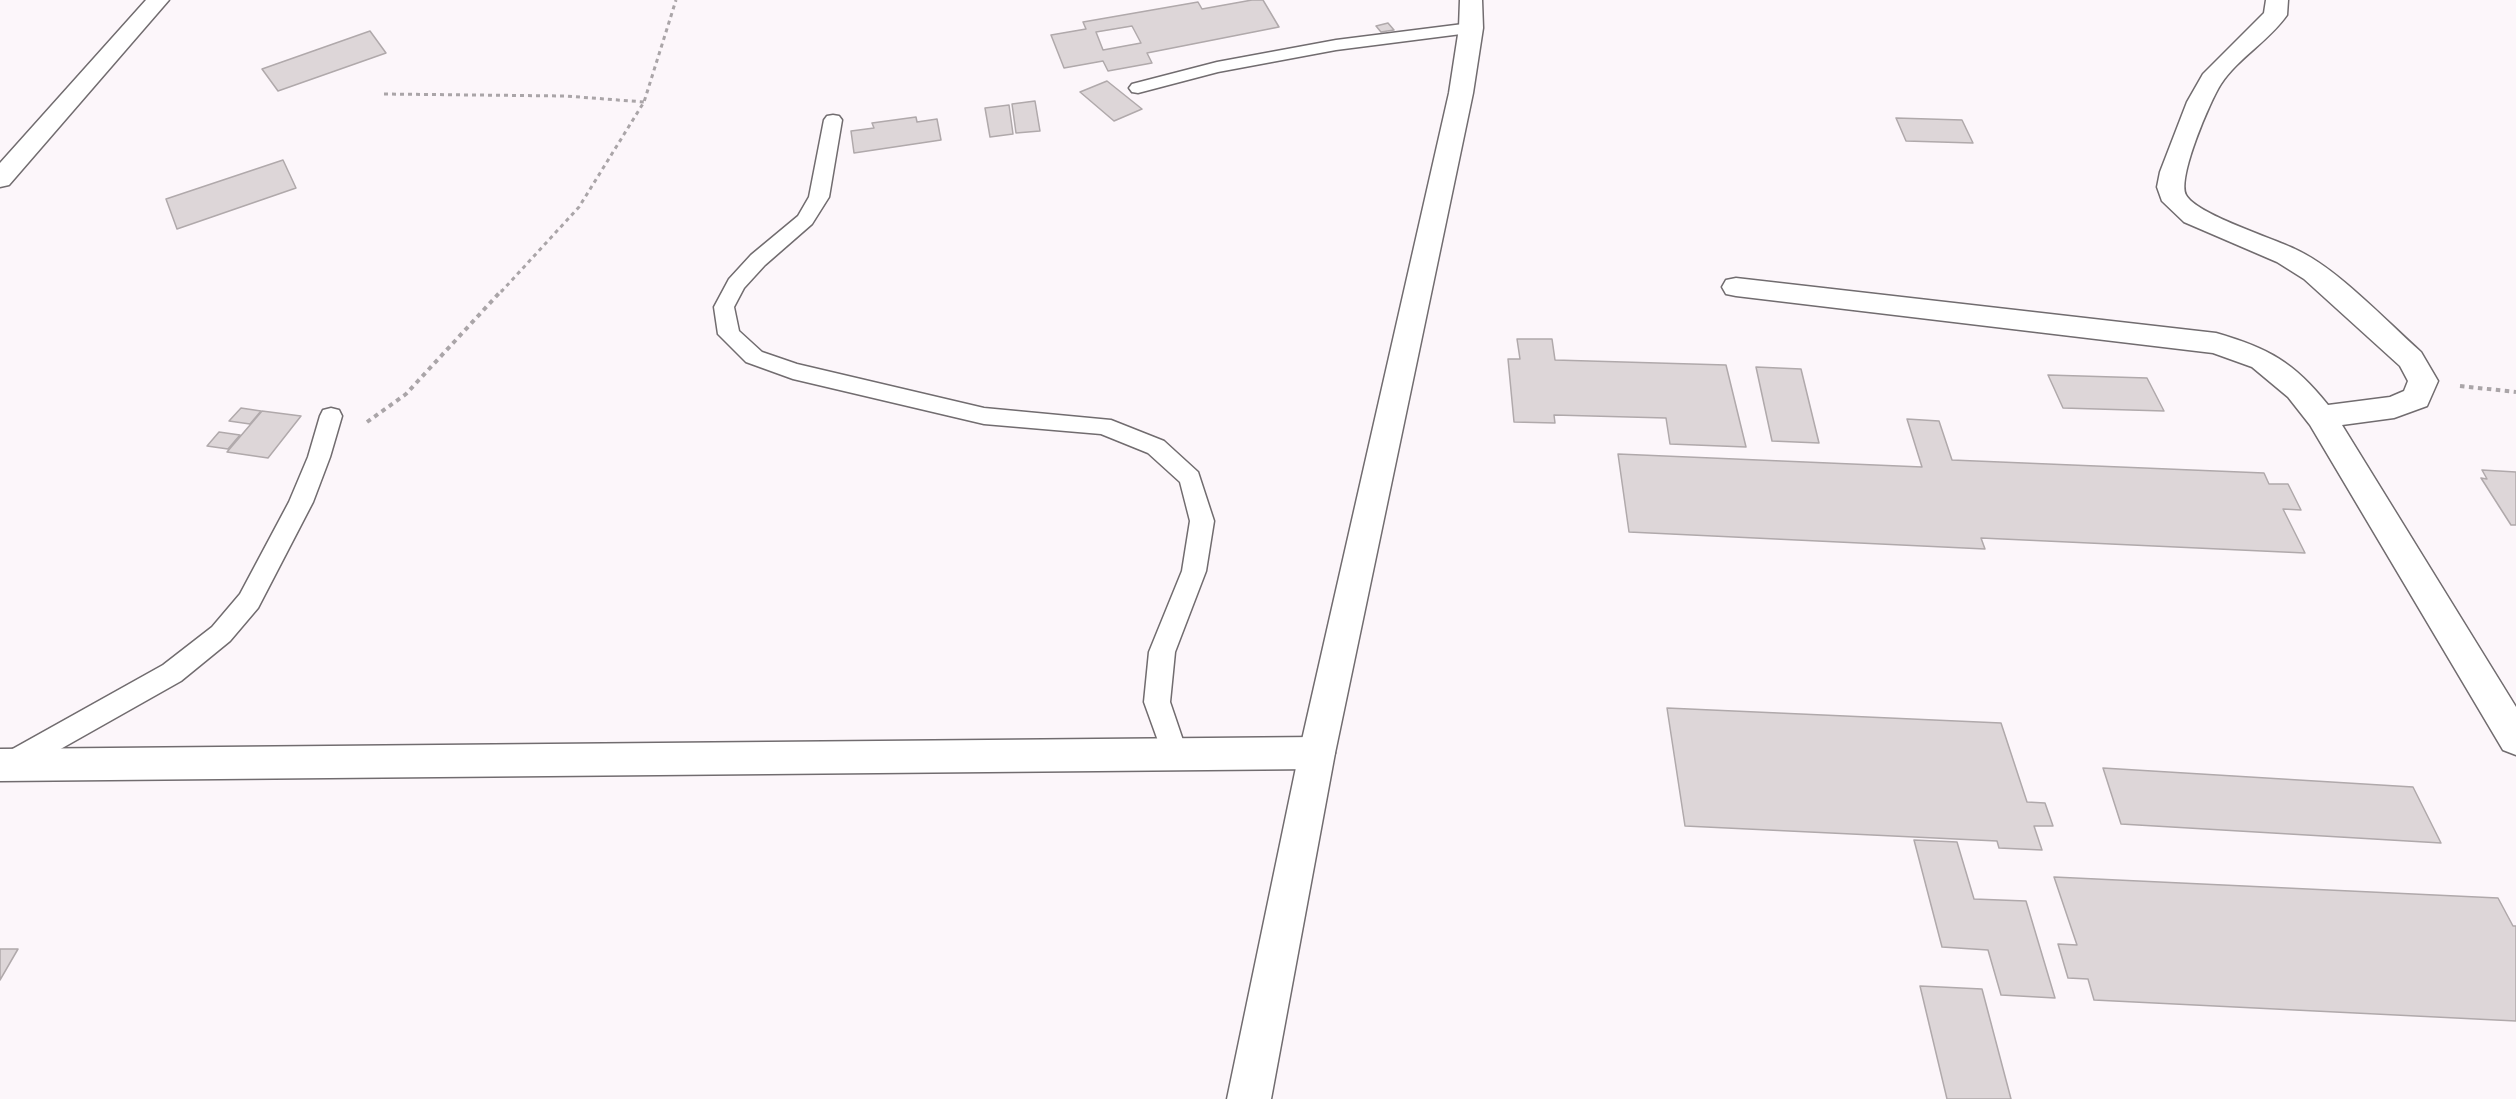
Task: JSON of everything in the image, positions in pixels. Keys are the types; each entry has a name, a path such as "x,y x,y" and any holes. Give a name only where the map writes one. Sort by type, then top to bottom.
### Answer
{"street":[{"path":"0,179 158,0"},
{"path":"2277,0 2275,15 2212,79 2199,102 2173,172 2170,187 2175,201 2193,216 2287,256 2314,272 2411,359 2423,381 2416,398 2394,407 2321,417"},
{"path":"1249,1099 1317,753 1461,93 1471,14"},
{"path":"1736,287 2216,343 2262,360 2298,388 2321,417 2516,739"},
{"path":"4,765 1317,753"}],"lane":[{"path":"1138,88 1216,67 1471,14"},
{"path":"833,120 819,197 805,220 758,260 736,284 724,307 729,334 754,357 793,371 984,416 1103,426 1156,447 1190,478 1202,521 1194,571 1162,652 1157,702 1175,755"},
{"path":"4,765 172,673 221,634 249,601 301,502 319,457 331,416"}],"path":[{"path":"319,457 406,394 579,207 644,102 676,0"},
{"path":"384,94 566,96 644,102"},
{"path":"2423,381 2516,392"}],"building":[{"path":"1263,0 1279,27 1147,53 1152,63 1108,71 1103,61 1064,68 1051,35 1086,29 1083,22 1198,2 1202,9","holes":["1132,26 1141,43 1103,50 1096,32"]},
{"path":"1388,23 1394,30 1381,32 1376,26"},
{"path":"370,31 386,53 278,91 262,69"},
{"path":"1107,81 1142,109 1114,121 1080,92"},
{"path":"1035,101 1040,131 1016,133 1012,104"},
{"path":"1009,105 1013,134 990,137 985,108"},
{"path":"916,117 917,122 937,119 941,140 854,153 851,131 874,128 872,123"},
{"path":"1896,118 1962,120 1973,143 1906,141"},
{"path":"283,160 296,188 177,229 166,199"},
{"path":"1517,339 1552,339 1555,360 1726,365 1746,447 1670,444 1666,418 1554,415 1555,423 1514,422 1508,359 1520,359"},
{"path":"1756,367 1801,369 1819,443 1772,441"},
{"path":"2048,375 2147,378 2164,411 2063,408"},
{"path":"241,408 261,411 250,424 229,421"},
{"path":"262,411 301,416 268,458 227,452"},
{"path":"1907,419 1939,421 1952,460 2264,473 2269,484 2288,484 2301,510 2283,509 2305,553 1981,538 1985,549 1629,532 1618,454 1922,467"},
{"path":"219,432 240,435 228,449 207,446"},
{"path":"2482,470 2516,472 2516,525 2511,525 2481,478 2487,479"},
{"path":"1667,708 2001,723 2027,802 2045,803 2053,826 2034,826 2042,850 1999,848 1997,841 1685,826"},
{"path":"2103,768 2413,787 2441,843 2121,824"},
{"path":"1914,840 1957,842 1974,899 2026,901 2055,998 2001,995 1988,950 1942,947"},
{"path":"2054,877 2498,898 2513,926 2516,926 2516,1021 2094,1000 2088,979 2068,978 2058,944 2077,945"},
{"path":"0,949 18,949 0,980"},
{"path":"1920,986 1982,989 2011,1099 1947,1099"}]}
